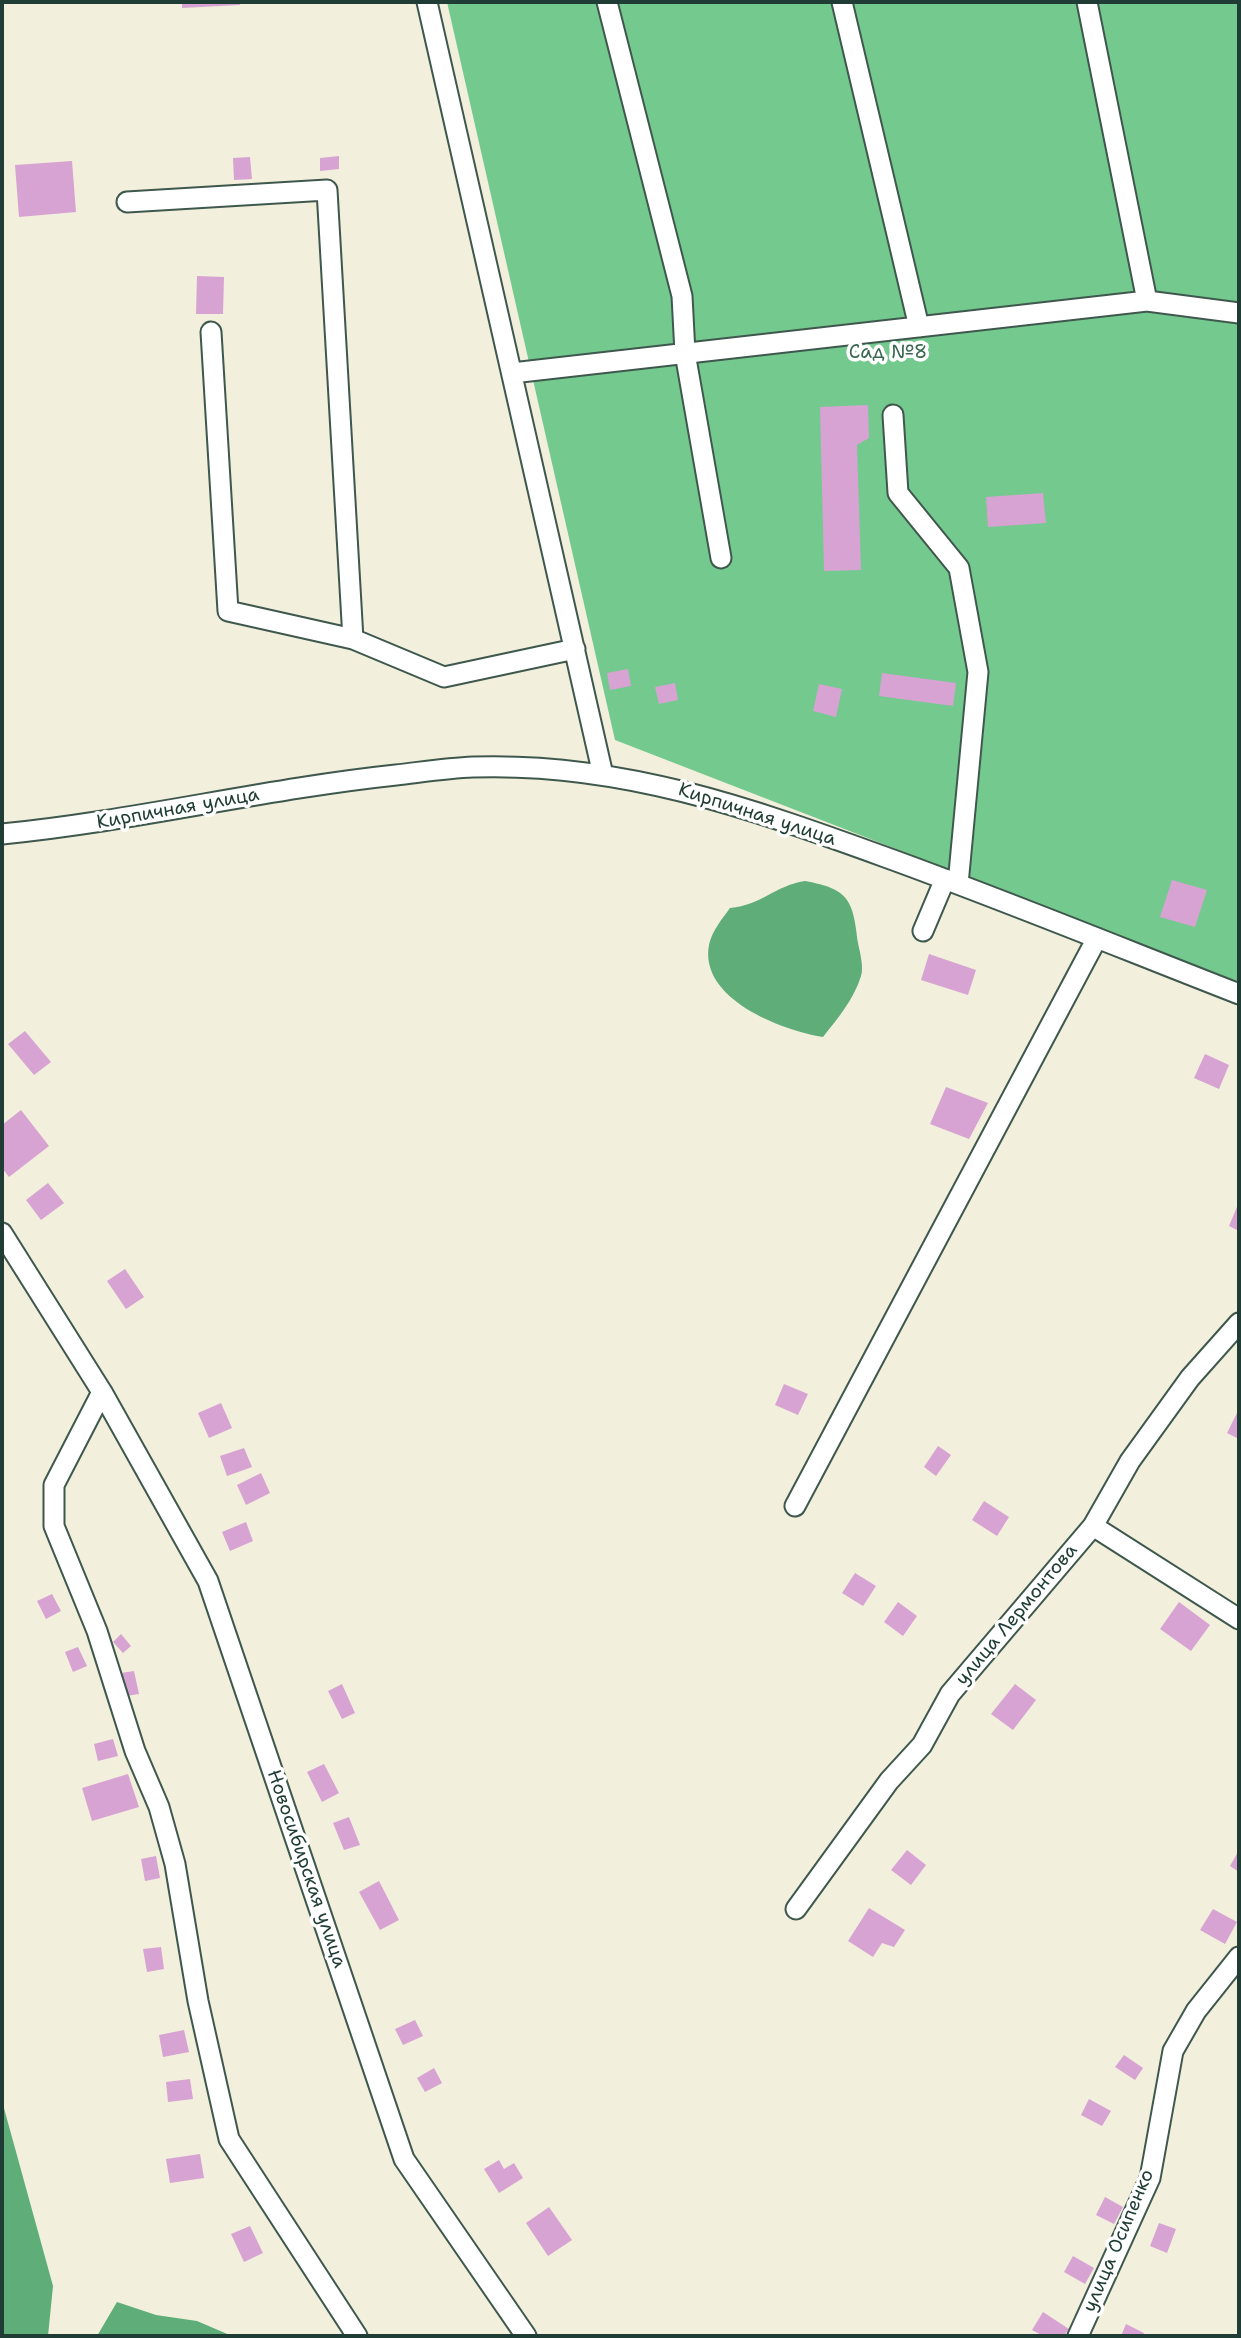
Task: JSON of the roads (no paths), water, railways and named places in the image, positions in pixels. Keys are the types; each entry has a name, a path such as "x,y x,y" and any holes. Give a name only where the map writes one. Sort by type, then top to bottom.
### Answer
{"street":[{"path":"427,2 603,775"},
{"path":"607,2 682,296 685,353 721,558"},
{"path":"842,2 919,327"},
{"path":"1087,2 1147,301"},
{"path":"127,202 327,190 352,639"},
{"path":"512,373 1147,301 1239,313"},
{"path":"211,332 228,611 352,639 444,677 575,649"},
{"path":"893,415 898,493 959,568 978,672 951,881 923,931"},
{"name":"Кирпичная улица","path":"2,834 65,828 338,781 471,767 537,768 603,775 675,788 748,807 951,881 1239,994"},
{"path":"795,1506 1097,938"},
{"name":"Новосибирская улица","path":"2,1233 102,1392 208,1581 404,2159 526,2336"},
{"name":"улица Лермонтова","path":"796,1909 889,1781 922,1745 950,1694 1093,1526 1137,1450 1191,1378 1239,1323"},
{"path":"102,1392 54,1485 54,1526 97,1630 135,1751 159,1807 175,1864 198,2001 229,2138 357,2336"},
{"path":"1093,1526 1239,1619"},
{"name":"улица Осипенко","path":"1079,2336 1150,2178 1173,2051 1196,2011 1239,1957"}],"park label":[{"name":"Сад №8","path":"888,353"}]}
